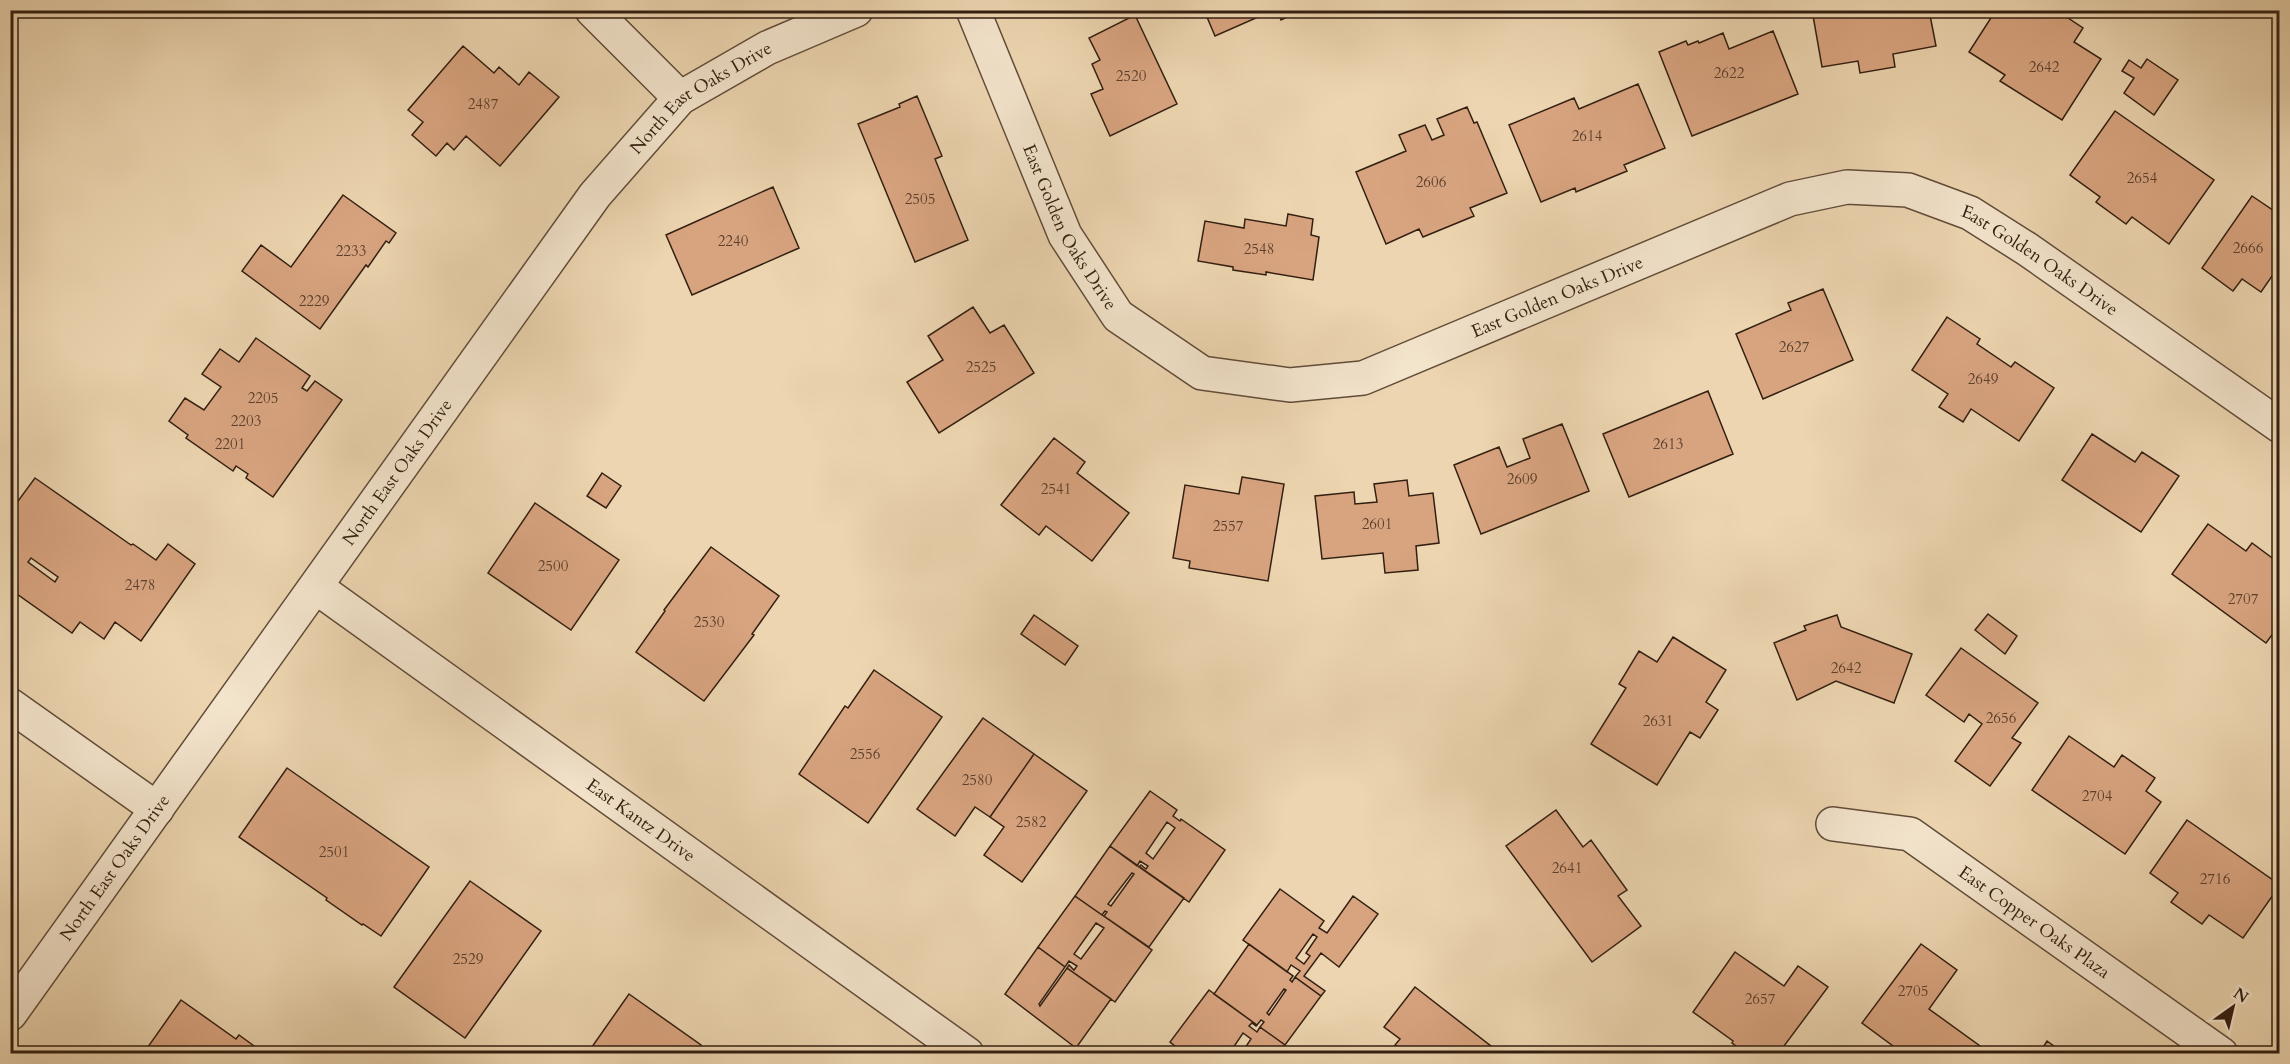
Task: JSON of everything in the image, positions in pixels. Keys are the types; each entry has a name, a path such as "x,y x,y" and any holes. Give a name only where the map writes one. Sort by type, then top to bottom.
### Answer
{"street":[{"path":"592,10 680,98"},
{"name":"North East Oaks Drive","path":"10,1014 596,195 680,98 767,48 856,10"},
{"name":"East Golden Oaks Drive","path":"973,10 1065,235 1118,316 1202,373 1290,384 1363,378 1790,200 1847,187 1857,187 1908,190 1970,213 2027,249 2280,426"},
{"name":"East Kantz Drive","path":"316,587 967,1053"},
{"path":"10,705 157,809"},
{"name":"East Copper Oaks Plaza","path":"1833,824 1910,834 2221,1053"}],"building":[{"path":"1204,10 1274,10 1215,36"},
{"path":"1277,10 1302,10 1281,20"},
{"path":"1812,10 1929,10 1936,46 1893,54 1895,67 1860,73 1858,61 1822,67"},
{"path":"1996,10 2056,10 2083,28 2074,42 2101,59 2062,120 2000,81 2005,75 1969,52"},
{"path":"1135,15 1177,104 1110,136 1091,94 1103,89 1092,64 1100,60 1089,38"},
{"path":"1773,31 1798,94 1692,136 1659,52 1686,41 1688,45 1698,41 1699,43 1723,33 1729,49"},
{"path":"463,46 494,73 499,67 519,85 529,72 559,97 500,166 466,136 454,150 447,143 436,156 412,135 423,122 408,110"},
{"path":"2147,59 2178,80 2154,115 2124,93 2134,78 2122,71 2129,60 2141,68"},
{"path":"1638,84 1665,148 1624,165 1627,171 1576,192 1575,188 1541,202 1509,125 1574,98 1579,109"},
{"path":"917,96 942,156 935,159 968,240 915,262 858,124 900,107 899,104"},
{"path":"1467,107 1474,123 1477,122 1507,193 1470,208 1474,216 1423,237 1419,229 1386,244 1356,172 1406,151 1399,135 1425,125 1432,140 1444,135 1437,119"},
{"path":"2115,111 2214,180 2169,244 2132,217 2126,224 2096,202 2100,197 2070,175"},
{"path":"773,187 799,248 692,295 666,235"},
{"path":"343,195 396,233 389,243 386,241 368,267 366,265 320,329 242,271 261,245 291,267"},
{"path":"2252,196 2280,215 2280,282 2272,276 2261,292 2242,279 2233,291 2202,268"},
{"path":"1288,214 1313,219 1311,235 1319,237 1313,280 1266,272 1266,275 1233,270 1233,267 1198,261 1205,221 1244,228 1245,219 1286,226"},
{"path":"1823,289 1853,360 1763,399 1736,334 1791,310 1788,303"},
{"path":"973,307 990,333 1004,325 1034,373 939,433 907,382 943,360 928,336"},
{"path":"1947,317 1980,339 1977,344 2011,367 2015,362 2054,388 2019,441 1971,409 1963,422 1939,407 1948,394 1912,370"},
{"path":"256,338 310,376 302,388 307,391 315,381 342,400 273,497 246,478 248,474 236,466 233,471 186,438 188,435 169,421 185,398 204,410 221,387 202,374 220,349 239,362"},
{"path":"1708,391 1733,454 1629,497 1603,434"},
{"path":"1562,424 1589,491 1481,534 1454,465 1499,447 1507,467 1530,458 1523,439"},
{"path":"2092,434 2135,462 2142,452 2179,476 2141,532 2062,480"},
{"path":"1054,438 1085,462 1077,473 1129,513 1092,561 1046,526 1039,535 1001,505"},
{"path":"602,473 621,486 606,508 587,496"},
{"path":"1242,477 1284,484 1268,581 1189,568 1190,561 1173,558 1185,485 1239,494"},
{"path":"35,478 156,560 168,544 195,564 141,641 115,622 104,639 80,622 72,633 10,589 10,512","holes":["31,558 58,577 55,582 28,562"]},
{"path":"1407,480 1409,496 1433,493 1439,543 1416,546 1418,570 1385,573 1383,553 1322,559 1315,496 1354,492 1355,504 1377,502 1374,484"},
{"path":"535,503 619,560 571,630 488,573"},
{"path":"2208,524 2246,551 2252,543 2275,560 2280,554 2280,624 2266,643 2172,574"},
{"path":"711,547 779,596 752,634 754,635 704,701 636,652"},
{"path":"1988,614 2017,636 2005,654 1975,630"},
{"path":"1034,615 1078,646 1065,665 1021,634"},
{"path":"1837,615 1841,627 1912,654 1894,703 1836,681 1797,700 1774,643 1806,630 1804,626"},
{"path":"1673,637 1726,670 1706,702 1718,710 1700,738 1690,732 1657,785 1591,744 1626,688 1619,684 1639,651 1657,662"},
{"path":"1961,648 2038,703 2012,738 2021,743 1990,786 1955,761 1982,724 1969,714 1964,722 1926,695"},
{"path":"874,670 942,717 868,823 799,774 845,706 848,708"},
{"path":"983,718 1034,754 990,817 975,807 955,836 917,809"},
{"path":"2069,736 2114,767 2122,755 2155,778 2146,791 2161,802 2125,854 2032,790"},
{"path":"1034,754 1087,791 1022,882 984,855 1004,827 990,817"},
{"path":"287,768 429,867 381,936 326,900 327,898 239,837"},
{"path":"1150,791 1177,810 1173,816 1180,821 1181,819 1225,850 1189,902 1139,867 1141,865 1146,869 1148,866 1140,861 1137,866 1110,846","holes":["1167,822 1175,828 1153,859 1146,853"]},
{"path":"1556,810 1583,847 1591,840 1627,890 1618,896 1641,926 1592,962 1506,846"},
{"path":"2187,820 2280,885 2243,938 2209,915 2202,924 2171,902 2178,893 2150,873"},
{"path":"1110,846 1184,898 1149,947 1104,916 1107,912 1105,911 1102,915 1075,896","holes":["1132,873 1134,874 1111,906 1108,904"]},
{"path":"470,881 541,931 465,1038 394,987"},
{"path":"1280,889 1324,921 1319,928 1327,933 1353,896 1378,914 1339,967 1321,953 1304,976 1325,991 1321,996 1295,977 1300,971 1291,965 1287,972 1243,940","holes":["1313,934 1317,937 1306,953 1310,956 1304,964 1296,958"]},
{"path":"1075,896 1152,950 1115,1002 1067,968 1069,965 1074,970 1077,966 1069,961 1065,967 1038,947","holes":["1096,923 1104,928 1081,959 1074,954"]},
{"path":"1249,944 1293,976 1290,980 1292,982 1295,977 1321,996 1285,1045 1260,1027 1264,1022 1261,1020 1257,1025 1214,994","holes":["1284,989 1286,990 1269,1015 1267,1013"]},
{"path":"1921,944 1957,970 1929,1009 1980,1046 1975,1054 1904,1054 1862,1023"},
{"path":"1038,947 1065,967 1039,1004 1040,1006 1067,968 1111,999 1076,1048 1005,994"},
{"path":"1735,952 1784,986 1798,966 1828,987 1778,1054 1747,1054 1693,1012"},
{"path":"1415,987 1496,1050 1493,1054 1407,1054 1395,1045 1400,1039 1384,1027"},
{"path":"1209,990 1257,1025 1252,1023 1249,1026 1257,1032 1260,1027 1285,1045 1279,1054 1241,1054 1251,1039 1243,1033 1229,1054 1185,1054 1170,1042"},
{"path":"629,994 701,1045 695,1054 587,1054"},
{"path":"181,1000 236,1039 239,1035 265,1054 143,1054"},
{"path":"2047,1041 2065,1054 2039,1054"}]}
